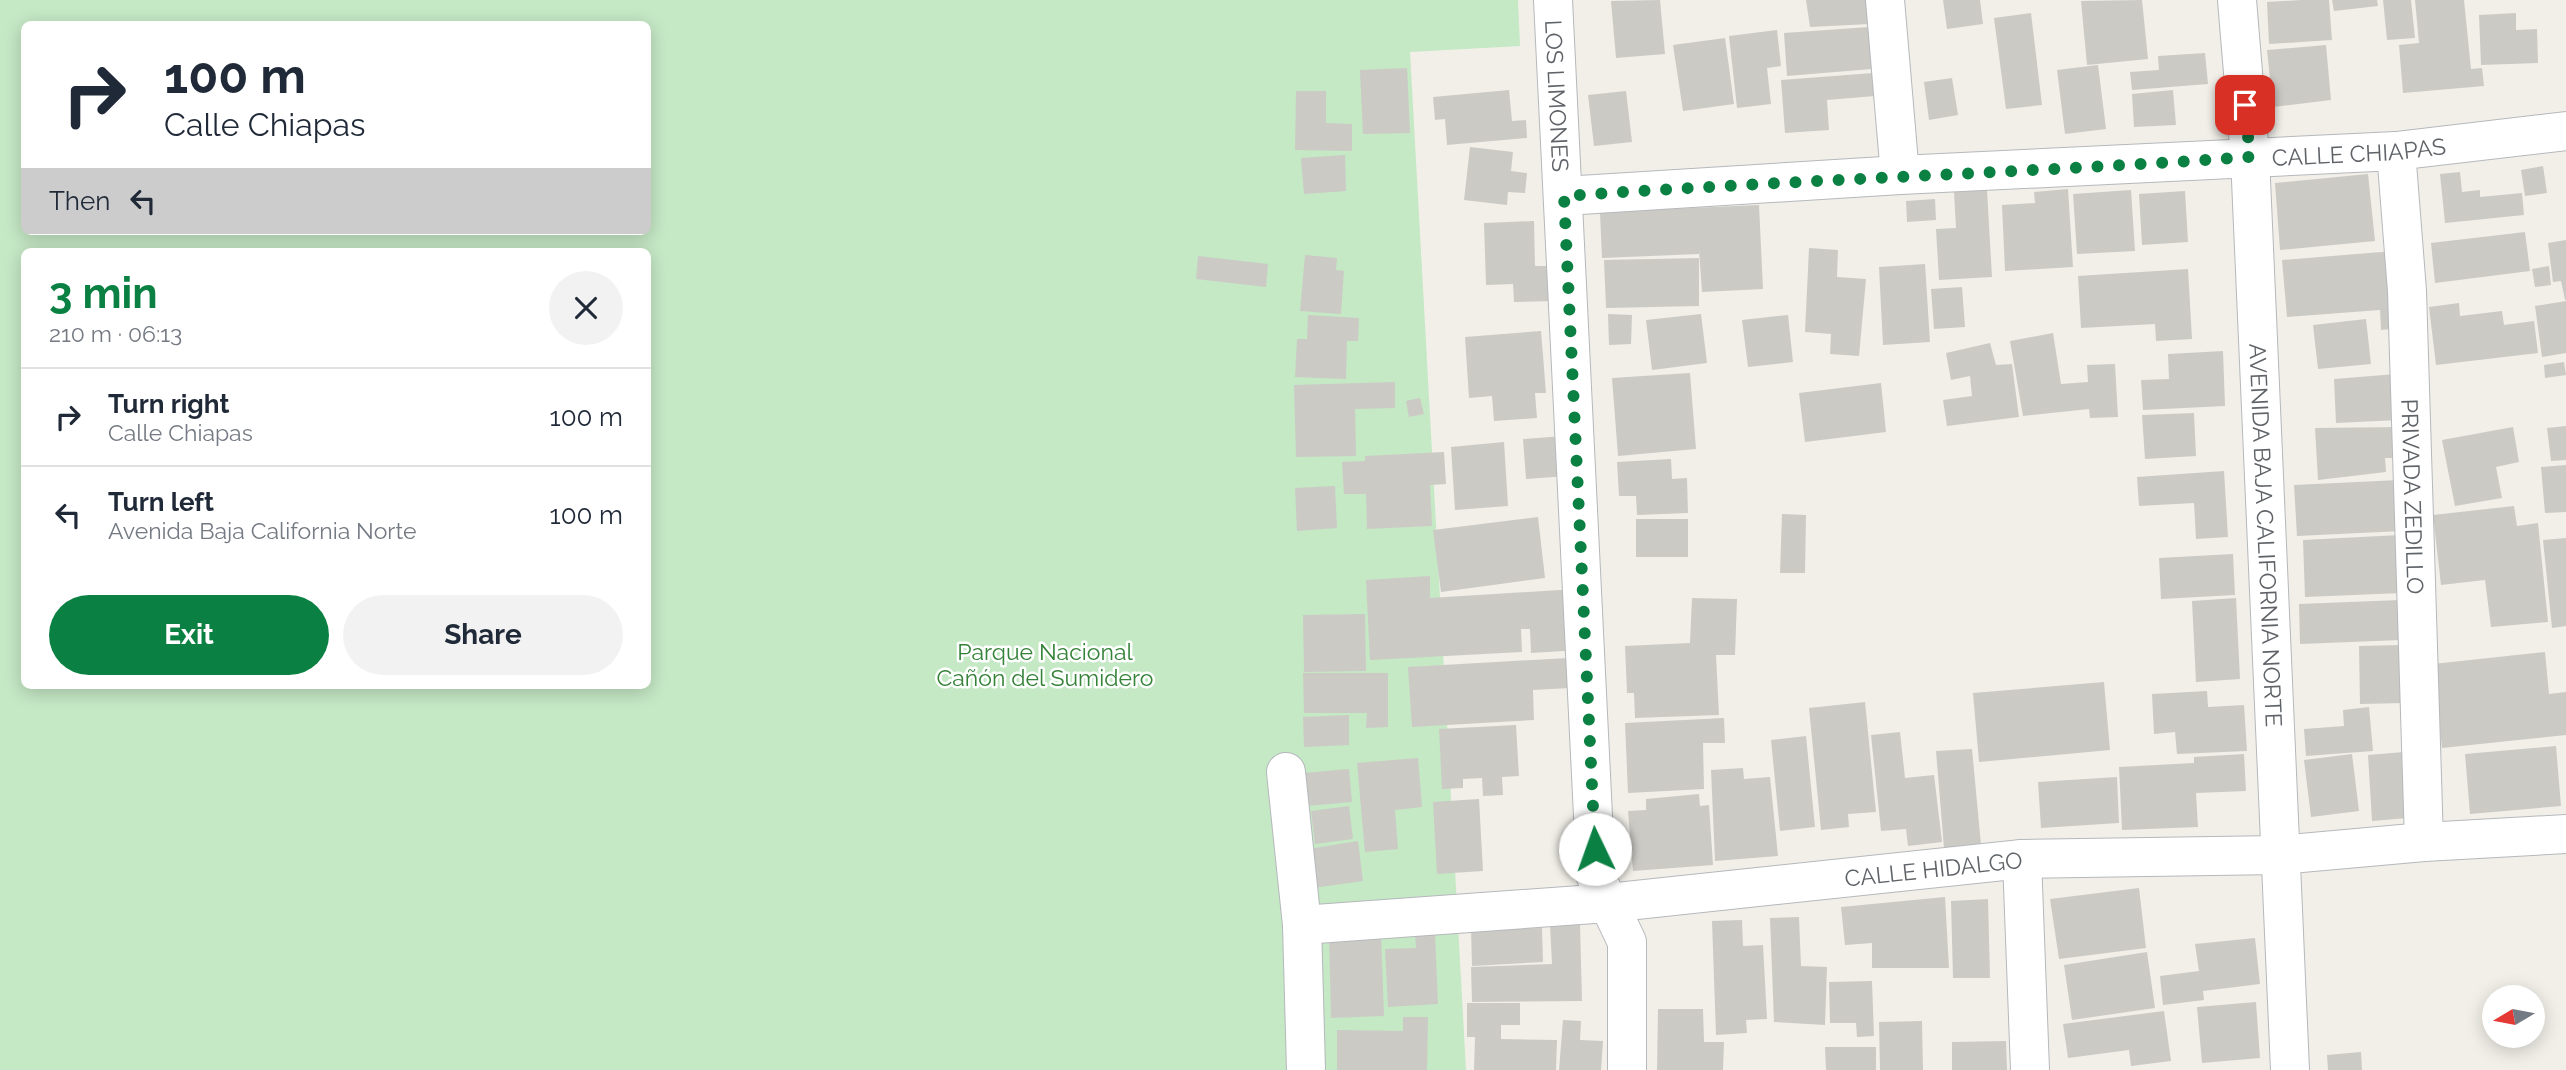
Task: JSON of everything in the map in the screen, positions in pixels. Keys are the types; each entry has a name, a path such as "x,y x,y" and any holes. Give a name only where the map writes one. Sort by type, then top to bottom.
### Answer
{"street":[{"name":"LOS LIMONES","path":"1553,0 1596,877 1627,942 1627,1070"},
{"path":"1885,0 1900,175"},
{"name":"AVENIDA BAJA CALIFORNIA NORTE","path":"2237,0 2250,157 2290,1070"},
{"name":"CALLE CHIAPAS","path":"1564,196 1900,175 2069,169 2396,151 2566,131"},
{"name":"PRIVADA ZEDILLO","path":"2396,151 2407,291 2424,842"},
{"path":"1286,772 1303,925 1306,1070"},
{"name":"CALLE HIDALGO","path":"1303,925 1608,903 2022,859 2279,855 2424,842 2566,834"},
{"path":"2022,859 2030,1070"}],"green space":[{"name":"Parque Nacional Cañón del Sumidero","path":"0,0 1518,0 1520,46 1410,52 1466,1070 0,1070"}],"building":[{"path":"1660,0 1665,54 1616,58 1611,1"},
{"path":"1806,0 1866,0 1870,24 1810,27"},
{"path":"1943,0 1980,0 1983,24 1947,29"},
{"path":"2142,0 2148,59 2087,65 2081,1"},
{"path":"2329,0 2332,40 2269,44 2267,2"},
{"path":"2332,0 2377,0 2378,6 2334,11"},
{"path":"2383,0 2411,0 2415,38 2387,40"},
{"path":"2415,0 2464,0 2471,69 2482,68 2484,86 2403,93 2399,45 2419,43"},
{"path":"2031,13 2042,105 2006,109 1994,18"},
{"path":"2516,13 2516,30 2537,29 2538,63 2481,65 2479,15"},
{"path":"1869,27 1872,69 1787,76 1784,33"},
{"path":"1777,30 1781,66 1767,68 1771,104 1737,108 1729,36"},
{"path":"1725,38 1734,104 1683,111 1673,45"},
{"path":"2326,45 2331,100 2273,107 2267,50"},
{"path":"2205,53 2208,84 2132,90 2130,72 2159,70 2158,56"},
{"path":"2098,65 2106,129 2065,134 2057,70"},
{"path":"1407,68 1410,133 1363,134 1360,70"},
{"path":"1873,73 1875,96 1827,100 1829,130 1785,133 1781,80"},
{"path":"1952,78 1958,115 1929,120 1924,82"},
{"path":"1509,90 1512,121 1526,120 1527,138 1447,145 1445,119 1435,120 1433,97"},
{"path":"2173,90 2176,125 2134,127 2132,94"},
{"path":"1296,91 1326,91 1326,123 1352,124 1352,151 1295,150"},
{"path":"1626,91 1632,142 1594,146 1588,95"},
{"path":"1470,147 1513,152 1511,171 1527,173 1525,193 1508,192 1507,205 1464,200"},
{"path":"1345,155 1346,191 1304,194 1301,158"},
{"path":"2543,166 2547,193 2525,196 2521,170"},
{"path":"2460,172 2462,192 2480,190 2480,197 2522,193 2524,215 2445,223 2440,174"},
{"path":"2368,174 2375,241 2280,250 2275,183"},
{"path":"2068,189 2073,267 2005,271 2002,205 2035,203 2034,192"},
{"path":"1987,190 1992,277 1939,280 1936,229 1956,228 1954,192"},
{"path":"2131,190 2135,251 2077,254 2073,194"},
{"path":"2185,191 2188,242 2142,245 2139,194"},
{"path":"1935,199 1936,220 1907,222 1906,201"},
{"path":"1759,205 1763,289 1702,292 1699,250 1699,254 1602,258 1600,212"},
{"path":"1534,221 1535,266 1555,266 1556,301 1514,302 1513,284 1486,285 1484,223"},
{"path":"2525,232 2530,271 2435,283 2431,243"},
{"path":"2566,240 2565,300 2561,281 2553,282 2548,243"},
{"path":"1809,248 1838,250 1837,277 1866,279 1859,356 1830,354 1831,334 1805,332"},
{"path":"2394,251 2400,328 2381,330 2380,310 2287,317 2282,260"},
{"path":"1305,255 1337,258 1336,270 1344,271 1341,314 1300,311"},
{"path":"1198,256 1268,264 1266,287 1196,279"},
{"path":"1699,258 1699,306 1606,308 1604,260"},
{"path":"1925,264 1930,342 1883,345 1879,267"},
{"path":"2549,266 2551,285 2535,287 2532,269"},
{"path":"2188,269 2192,339 2156,341 2155,324 2081,328 2078,276"},
{"path":"1962,287 1965,327 1934,329 1931,289"},
{"path":"2566,301 2566,353 2542,357 2535,306"},
{"path":"2459,303 2460,316 2502,311 2504,325 2534,321 2538,353 2436,365 2429,307"},
{"path":"1608,314 1632,315 1631,344 1609,345"},
{"path":"1701,314 1707,363 1652,370 1646,320"},
{"path":"1308,315 1359,318 1358,341 1347,341 1346,379 1295,377 1297,339 1307,339"},
{"path":"1788,315 1793,362 1748,367 1742,320"},
{"path":"2366,319 2371,364 2318,369 2313,325"},
{"path":"1541,331 1546,393 1535,393 1537,418 1494,421 1492,396 1469,398 1465,337"},
{"path":"2053,333 2061,384 2088,382 2087,365 2115,364 2118,417 2090,418 2089,409 2023,416 2010,341"},
{"path":"1990,343 1996,365 2012,364 2019,417 1947,426 1943,400 1972,396 1970,376 1951,380 1946,353"},
{"path":"2223,351 2225,406 2143,410 2141,380 2169,379 2168,354"},
{"path":"2564,362 2566,375 2545,378 2544,365"},
{"path":"1690,373 1696,449 1618,456 1612,378"},
{"path":"2396,374 2399,420 2336,423 2334,379"},
{"path":"1395,382 1395,408 1355,409 1356,456 1296,457 1294,385"},
{"path":"1881,383 1886,432 1805,442 1799,393"},
{"path":"1420,398 1424,414 1409,417 1406,401"},
{"path":"2194,413 2196,456 2145,459 2142,415"},
{"path":"2566,426 2566,460 2551,461 2547,428"},
{"path":"2402,427 2402,458 2385,458 2386,472 2318,480 2315,428"},
{"path":"2513,427 2519,462 2496,467 2502,498 2455,506 2442,440"},
{"path":"1564,436 1568,476 1526,479 1523,439"},
{"path":"1504,442 1508,506 1455,510 1451,447"},
{"path":"1444,452 1446,484 1430,485 1432,526 1367,529 1366,494 1344,494 1342,462 1365,461 1365,456"},
{"path":"1671,459 1672,479 1687,478 1688,513 1637,515 1636,496 1619,496 1617,462"},
{"path":"2566,465 2566,512 2545,513 2541,467"},
{"path":"2224,471 2228,537 2196,539 2194,503 2139,506 2137,477"},
{"path":"2399,480 2402,531 2297,536 2294,485"},
{"path":"1335,486 1337,528 1297,531 1295,488"},
{"path":"2514,506 2517,526 2538,523 2548,622 2491,627 2485,580 2441,585 2433,515"},
{"path":"1782,514 1806,515 1805,573 1780,573"},
{"path":"1538,517 1545,578 1441,592 1433,530"},
{"path":"1636,519 1688,519 1688,557 1636,557"},
{"path":"2400,535 2402,593 2305,597 2303,540"},
{"path":"2566,538 2566,626 2552,628 2543,540"},
{"path":"2233,554 2235,595 2161,599 2159,558"},
{"path":"1430,576 1430,598 1576,589 1580,650 1531,653 1530,629 1521,629 1522,652 1370,660 1366,580"},
{"path":"1692,598 1737,599 1735,655 1716,655 1719,715 1635,718 1634,693 1627,693 1625,646 1690,643"},
{"path":"2236,598 2240,679 2196,682 2192,601"},
{"path":"2400,600 2401,640 2300,644 2299,604"},
{"path":"1365,614 1366,671 1304,672 1303,615"},
{"path":"2402,645 2404,703 2360,704 2359,646"},
{"path":"2545,652 2549,694 2566,692 2566,735 2442,748 2433,664"},
{"path":"1568,658 1570,688 1533,690 1534,720 1412,727 1408,667"},
{"path":"1303,673 1388,673 1388,727 1366,728 1367,713 1304,713"},
{"path":"2104,682 2110,750 1979,762 1973,693"},
{"path":"2207,691 2208,707 2244,705 2247,751 2177,754 2175,732 2154,734 2152,694"},
{"path":"1865,702 1876,812 1848,814 1849,827 1821,830 1809,708"},
{"path":"2369,707 2373,751 2306,756 2304,729 2344,726 2343,710"},
{"path":"1349,715 1349,745 1304,747 1303,717"},
{"path":"1724,718 1725,743 1703,743 1704,789 1628,793 1625,723"},
{"path":"1516,725 1519,776 1502,777 1503,795 1483,796 1482,778 1463,779 1463,788 1442,789 1439,729"},
{"path":"1900,732 1905,778 1934,775 1942,842 1908,846 1906,829 1881,831 1871,735"},
{"path":"1806,736 1815,827 1780,831 1771,740"},
{"path":"2556,746 2561,806 2470,814 2465,754"},
{"path":"1972,749 1981,845 1944,848 1936,751"},
{"path":"2404,752 2408,818 2372,821 2368,755"},
{"path":"2244,754 2246,791 2196,793 2198,827 2122,830 2119,767 2194,763 2194,757"},
{"path":"2352,754 2359,811 2311,817 2304,760"},
{"path":"1418,758 1422,807 1395,810 1398,849 1365,852 1357,763"},
{"path":"1743,768 1744,779 1770,777 1778,856 1715,861 1711,770"},
{"path":"1349,769 1352,802 1306,806 1304,773"},
{"path":"2117,777 2119,823 2041,828 2038,782"},
{"path":"1699,794 1700,806 1709,805 1713,865 1633,871 1628,811 1646,810 1646,799"},
{"path":"1479,799 1483,871 1437,874 1433,802"},
{"path":"1349,806 1353,839 1315,844 1311,811"},
{"path":"1358,841 1363,881 1313,888 1308,849"},
{"path":"2139,888 2146,948 2059,959 2050,899"},
{"path":"1945,897 1949,968 1872,968 1872,943 1845,945 1841,907"},
{"path":"1988,899 1990,978 1953,978 1951,901"},
{"path":"1799,917 1801,966 1827,967 1825,1025 1774,1022 1770,918"},
{"path":"1742,920 1743,946 1763,945 1767,1019 1746,1020 1747,1033 1716,1035 1712,921"},
{"path":"1580,924 1582,1001 1472,1002 1471,967 1552,964 1550,925"},
{"path":"1542,928 1543,962 1472,966 1471,930"},
{"path":"1381,934 1384,1016 1331,1018 1329,935"},
{"path":"1415,934 1435,934 1438,1004 1388,1007 1385,949 1416,948"},
{"path":"2255,938 2260,984 2203,991 2204,1000 2163,1005 2160,976 2199,971 2195,944"},
{"path":"2147,952 2155,1008 2072,1020 2064,965"},
{"path":"1872,981 1874,1036 1857,1037 1856,1023 1830,1023 1829,982"},
{"path":"2256,1002 2260,1058 2202,1063 2197,1007"},
{"path":"1467,1003 1520,1003 1520,1025 1501,1025 1501,1039 1557,1040 1556,1070 1474,1070 1475,1037 1467,1037"},
{"path":"1658,1009 1703,1009 1704,1042 1724,1042 1723,1070 1657,1070"},
{"path":"2164,1011 2171,1061 2131,1066 2129,1050 2068,1058 2063,1024"},
{"path":"1403,1017 1428,1017 1427,1070 1337,1070 1337,1030 1403,1031"},
{"path":"1563,1020 1581,1021 1580,1040 1603,1041 1601,1070 1559,1070"},
{"path":"1922,1021 1923,1070 1880,1070 1879,1022"},
{"path":"2006,1041 2007,1070 1952,1070 1952,1042"},
{"path":"1825,1047 1876,1047 1876,1070 1826,1070"},
{"path":"2361,1052 2362,1070 2328,1070 2327,1055"}],"route":[{"path":"1595,849 1564,196 2250,157 2245,105"}]}
